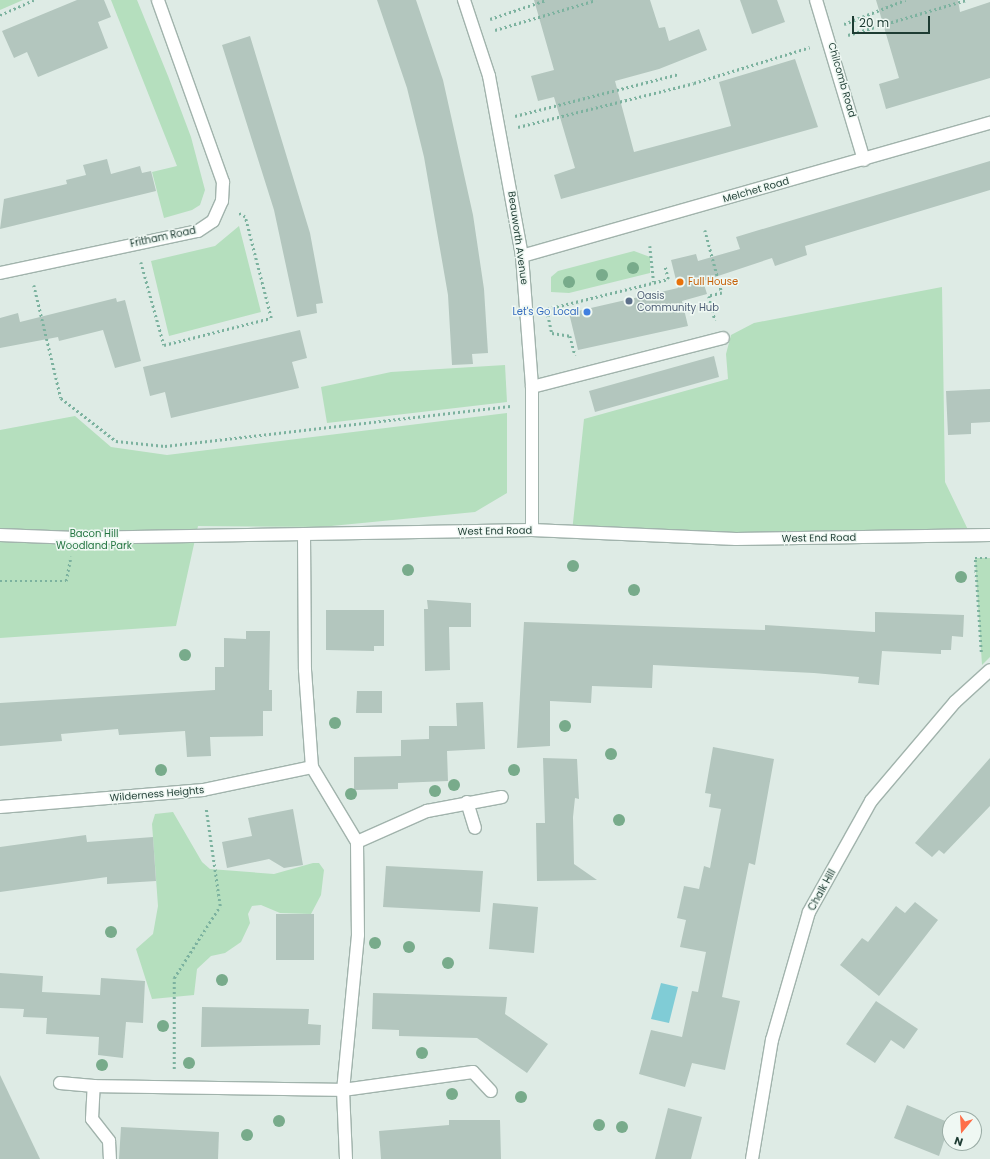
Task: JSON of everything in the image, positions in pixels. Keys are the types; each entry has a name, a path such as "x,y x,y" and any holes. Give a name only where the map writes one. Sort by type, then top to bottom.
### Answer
{"street":[{"name":"Fritham Road","path":"0,273 198,231 213,221 222,202 222,182 158,0"},
{"name":"Beauworth Avenue","path":"464,0 474,30 499,126 522,256 532,387 532,530"},
{"name":"Chilcomb Road","path":"816,0 829,36 864,160"},
{"name":"Melchet Road","path":"522,256 990,123"},
{"path":"532,387 722,338"},
{"name":"West End Road","path":"0,535 76,538 532,530 736,539 990,536"},
{"path":"304,534 305,670 312,767 356,842 358,935 343,1090 346,1159"},
{"name":"Chalk Hill","path":"752,1159 772,1040 809,912 871,801 955,702 986,673"},
{"name":"Wilderness Heights","path":"0,808 203,790 312,767"},
{"path":"356,842 427,812 467,802 502,797"},
{"path":"467,802 475,828"},
{"path":"60,1083 94,1086 343,1090 473,1072 491,1092"},
{"path":"94,1086 92,1119 109,1141 110,1159"}],"path":[{"path":"0,15 34,0"},
{"path":"474,30 546,0"},
{"path":"474,30 596,0"},
{"path":"829,36 905,0"},
{"path":"499,126 694,83 829,36 966,0"},
{"path":"499,126 679,74"},
{"path":"142,263 164,345 271,318 245,217"},
{"path":"705,230 722,293 709,296 715,320"},
{"path":"650,246 654,282"},
{"path":"527,314 668,279 665,267"},
{"path":"35,290 61,398 116,441 165,446 532,403"},
{"path":"547,309 552,333 570,336 576,360"},
{"path":"0,581 66,581 76,538"},
{"path":"986,673 975,558 990,558"},
{"path":"174,1087 174,978 220,906 203,790"}],"green space":[{"path":"0,0 23,0 0,10"},
{"path":"111,0 137,0 168,76 191,137 205,190 200,205 192,210 164,218 152,172 177,166"},
{"path":"239,226 261,312 169,336 151,261 215,246"},
{"path":"634,251 650,257 650,273 569,293 551,292 551,277 558,271"},
{"path":"942,287 945,482 971,536 572,532 584,419 728,379 726,354 731,335 754,323"},
{"path":"505,365 507,402 327,423 321,387 391,372"},
{"name":"Bacon Hill Woodland Park","path":"507,413 507,493 475,512 321,527 198,526 176,626 0,638 0,430 75,416 111,447 167,455"},
{"path":"975,558 990,558 990,657 982,665"},
{"path":"173,812 202,862 210,869 274,874 313,863 319,863 324,870 321,895 311,914 280,913 261,905 252,906 248,914 250,923 241,942 225,953 211,956 197,969 194,995 152,999 136,949 153,934 158,906 152,824 155,814"}],"water":[{"path":"661,983 678,987 669,1023 651,1019"}],"building":[{"path":"77,0 104,0 111,17 98,22 108,48 38,77 27,52 14,58 2,31"},
{"path":"377,0 416,0 443,80 473,215 484,289 488,353 472,354 473,364 452,365 448,295 424,157 407,88"},
{"path":"534,0 650,0 659,28 665,27 669,41 699,29 707,50 659,69 615,81 634,152 731,126 719,82 795,59 818,127 561,199 554,175 575,168 554,97 538,101 531,76 554,70"},
{"path":"740,0 777,0 785,22 752,34"},
{"path":"876,0 958,0 960,12 990,2 990,78 886,109 879,84 899,78"},
{"path":"250,36 310,233 323,303 316,304 317,313 297,317 274,210 222,45"},
{"path":"107,159 111,174 140,166 142,173 151,171 156,191 0,229 4,199 67,184 66,180 86,175 83,165"},
{"path":"990,161 990,190 805,246 807,255 775,266 772,258 703,281 707,294 682,301 681,297 688,326 578,350 569,313 678,288 671,260 696,254 698,261 740,249 736,237"},
{"path":"116,298 117,302 125,300 141,361 115,368 103,330 59,341 58,337 0,348 0,318 18,313 20,322"},
{"path":"300,330 307,358 292,362 299,388 171,418 165,392 150,396 143,367"},
{"path":"714,356 719,377 595,412 589,391"},
{"path":"990,389 990,422 971,423 971,434 948,435 946,391"},
{"path":"427,600 471,603 471,627 449,627 450,670 425,671 424,609 428,609"},
{"path":"326,610 384,610 384,646 374,646 374,651 326,650"},
{"path":"875,612 964,615 963,637 952,636 951,650 941,650 941,654 882,651 879,685 858,683 859,677 814,673 653,665 652,688 592,686 591,703 550,701 550,746 517,748 524,622 765,630 765,625 875,632"},
{"path":"246,631 270,631 269,690 272,690 272,711 263,711 263,736 210,737 211,756 187,757 185,731 119,735 118,729 61,734 62,741 0,746 0,703 215,690 215,667 224,667 224,638 246,639"},
{"path":"357,691 382,691 382,713 356,713"},
{"path":"483,702 485,749 447,751 448,781 398,783 398,789 354,790 354,757 401,756 401,740 429,739 429,726 457,726 456,703"},
{"path":"713,747 774,759 755,865 749,863 722,997 740,1001 725,1070 692,1063 685,1087 639,1074 651,1030 682,1037 692,991 698,992 706,952 680,947 686,920 677,918 684,886 699,889 704,866 710,868 721,809 709,807 711,794 705,793"},
{"path":"543,758 577,759 579,799 575,798 573,817 574,864 597,880 537,881 536,823 545,823"},
{"path":"990,758 990,806 944,854 939,850 932,857 915,843"},
{"path":"293,809 303,865 284,868 269,859 227,868 222,842 252,836 248,818"},
{"path":"86,835 87,842 153,837 156,881 107,884 107,877 0,892 0,847"},
{"path":"386,866 483,871 480,912 383,907"},
{"path":"915,902 938,920 879,996 840,965 862,938 868,942 896,906 905,913"},
{"path":"493,903 538,907 534,953 489,949"},
{"path":"276,914 314,914 314,960 276,960"},
{"path":"0,973 43,976 42,992 100,995 101,978 145,981 143,1023 126,1022 123,1058 98,1055 99,1037 46,1034 47,1018 23,1017 24,1009 0,1008"},
{"path":"373,993 507,997 505,1014 548,1044 527,1073 477,1038 399,1036 399,1030 372,1029"},
{"path":"876,1001 918,1029 904,1049 891,1040 875,1063 846,1044"},
{"path":"202,1007 309,1009 308,1024 321,1025 320,1045 201,1047"},
{"path":"0,1075 40,1159 0,1159"},
{"path":"907,1105 942,1120 942,1147 939,1156 894,1138"},
{"path":"668,1108 702,1117 691,1159 655,1159"},
{"path":"449,1120 500,1120 501,1159 381,1159 379,1131 449,1125"},
{"path":"121,1127 219,1132 218,1159 119,1159"}],"place":[{"name":"Full House","path":"680,282"},
{"name":"Oasis Community Hub","path":"629,301"},
{"name":"Let's Go Local","path":"587,312"}]}
